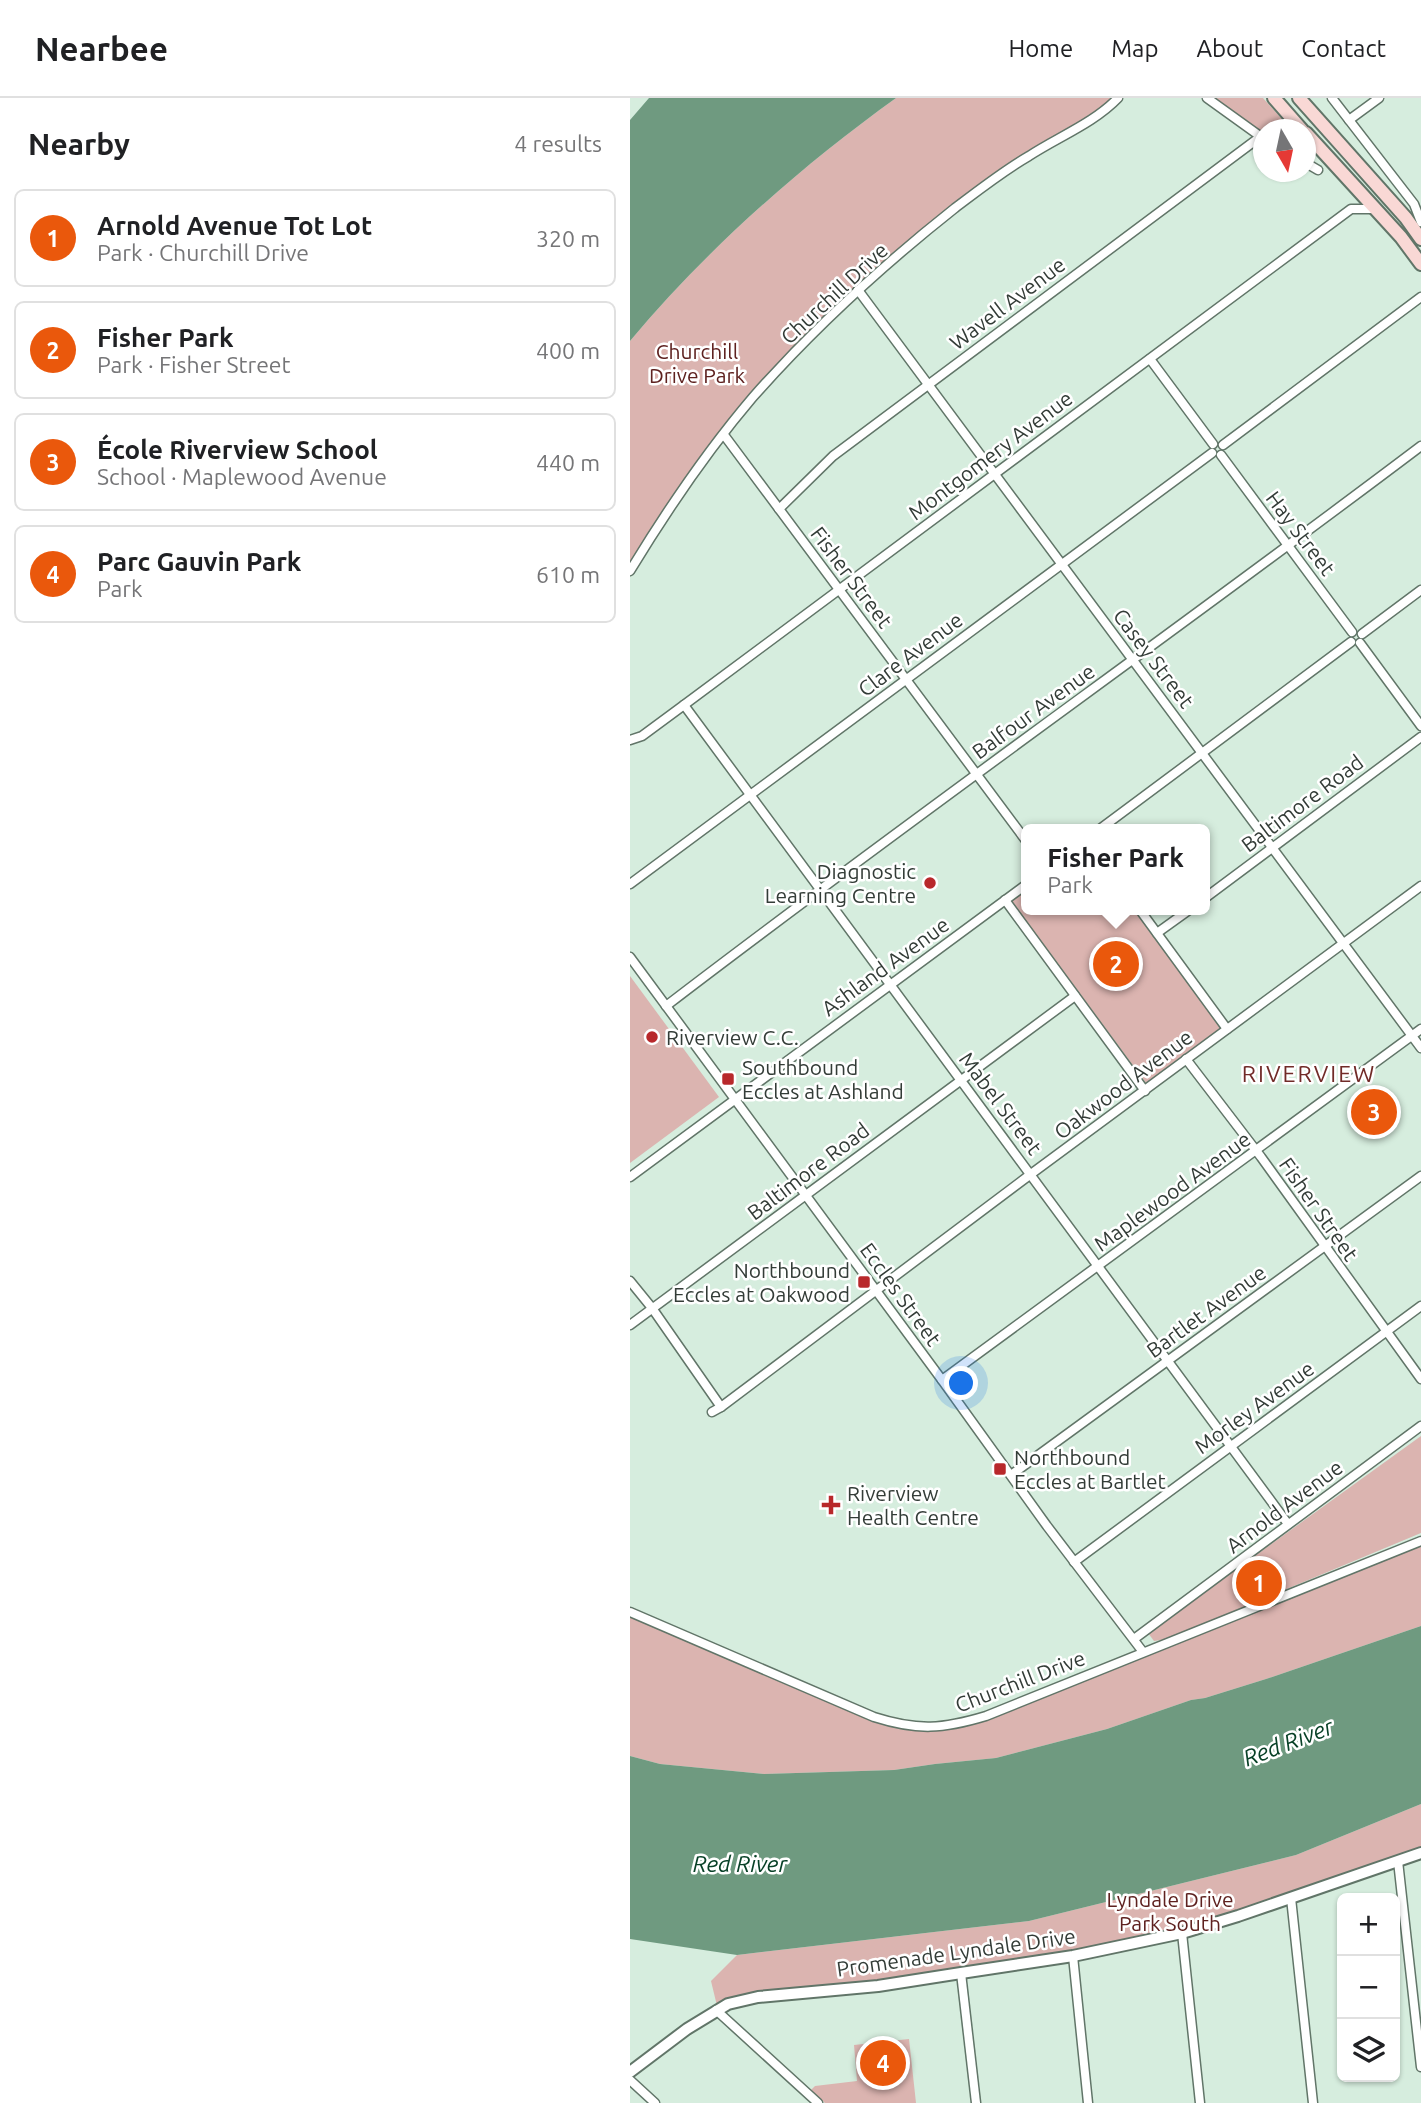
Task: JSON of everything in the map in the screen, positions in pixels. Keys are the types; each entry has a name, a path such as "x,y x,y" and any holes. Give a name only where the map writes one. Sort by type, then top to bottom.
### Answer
{"main road":[{"path":"1274,98 1293,119"},
{"path":"1299,98 1406,218 1421,239"},
{"path":"1316,144 1401,237 1421,264"}],"street":[{"name":"Churchill Drive","path":"630,571 667,511 724,435 778,370 858,290 981,189 1027,157 1095,117 1118,98"},
{"path":"1207,98 1253,131"},
{"path":"1332,98 1417,204 1421,220"},
{"path":"1349,120 1379,98"},
{"name":"Wavell Avenue","path":"779,509 833,456 1253,145"},
{"name":"Montgomery Avenue","path":"630,740 642,736 1351,209 1374,209"},
{"name":"Casey Street","path":"858,290 1421,1048"},
{"name":"Clare Avenue","path":"630,884 1421,297"},
{"name":"Hay Street","path":"1150,359 1421,726"},
{"name":"Fisher Street","path":"724,435 1021,834"},
{"name":"Balfour Avenue","path":"666,1006 819,888 1289,546 1421,446"},
{"path":"1107,824 1421,590"},
{"name":"Mabel Street","path":"684,705 1288,1524"},
{"name":"Baltimore Road","path":"1210,894 1421,737"},
{"name":"Oakwood Avenue","path":"652,1308 717,1409 1421,887"},
{"name":"Ashland Avenue","path":"630,1177 1021,888"},
{"path":"1005,900 1144,1091"},
{"path":"1144,915 1227,1029"},
{"path":"1157,933 1182,915"},
{"name":"Eccles Street","path":"630,957 1143,1652"},
{"name":"Baltimore Road","path":"630,1325 1075,996"},
{"name":"Maplewood Avenue","path":"943,1380 1421,1029"},
{"name":"Fisher Street","path":"1186,1059 1256,1150 1421,1379"},
{"name":"Bartlet Avenue","path":"1011,1475 1421,1176"},
{"path":"630,1281 652,1308"},
{"name":"Morley Avenue","path":"1074,1562 1421,1306"},
{"name":"Arnold Avenue","path":"1134,1639 1421,1426"},
{"name":"Churchill Drive","path":"630,1612 874,1717 923,1728 951,1726 986,1716 1421,1541"},
{"name":"Promenade Lyndale Drive","path":"630,2072 727,2004 758,1997 878,1986 1073,1956 1182,1933 1421,1853"},
{"path":"1398,1861 1421,2067"},
{"path":"1291,1898 1313,2103"},
{"path":"1182,1933 1200,2103"},
{"path":"1073,1956 1088,2103"},
{"path":"961,1973 976,2103"},
{"path":"716,2010 818,2103"},
{"path":"630,2080 655,2103"}],"green space":[{"name":"Churchill Drive Park","path":"896,98 1118,98 983,190 855,293 757,393 682,493 630,571 630,341 722,242 790,181"},
{"path":"1213,98 1263,98 1282,119 1253,119 1253,127"},
{"path":"1021,894 1021,914 1011,901"},
{"path":"1021,915 1139,915 1221,1028 1146,1083"},
{"name":"Riverview C.C.","path":"630,976 719,1097 630,1163"},
{"path":"1421,1436 1421,1533 1167,1639 1154,1641 1148,1633"},
{"path":"1421,1541 1421,1626 1107,1729 996,1758 894,1770 764,1774 660,1764 630,1756 630,1612 896,1724 951,1726"},
{"name":"Lyndale Drive Park South","path":"1421,1804 1421,1853 1182,1933 1073,1956 758,1997 718,2010 711,1981 737,1955 1029,1921 1296,1855"},
{"path":"909,2039 916,2103 825,2103 811,2090 815,2086 857,2081 854,2045"}],"water":[{"path":"649,98 896,98 790,181 722,242 630,341 630,120"},
{"name":"Red River","path":"1421,1626 1421,1804 1296,1855 1029,1921 737,1955 630,1939 630,1756 660,1764 764,1774 894,1770 996,1758 1107,1729"}],"place":[{"name":"Diagnostic Learning Centre","path":"930,883"},
{"name":"Fisher Park","path":"1116,964"},
{"name":"Riverview C.C.","path":"652,1037"},
{"name":"Southbound Eccles at Ashland","path":"728,1079"},
{"name":"École Riverview School","path":"1374,1112"},
{"name":"Northbound Eccles at Oakwood","path":"864,1282"},
{"name":"Northbound Eccles at Bartlet","path":"1000,1469"},
{"name":"Riverview Health Centre","path":"831,1505"},
{"name":"Arnold Avenue Tot Lot","path":"1259,1583"},
{"name":"Parc Gauvin Park","path":"883,2063"}],"district":[{"name":"RIVERVIEW","path":"1309,1073"}]}
